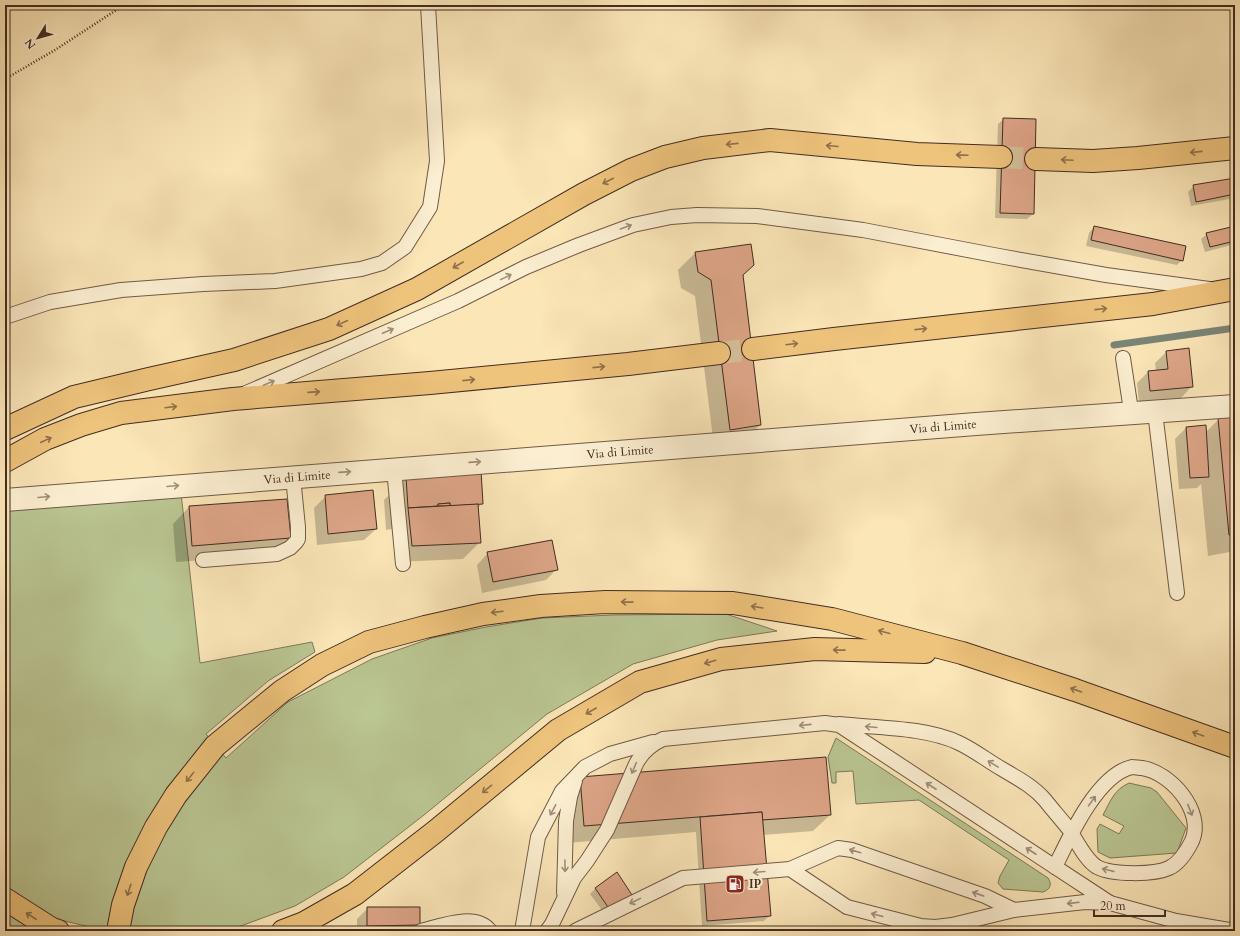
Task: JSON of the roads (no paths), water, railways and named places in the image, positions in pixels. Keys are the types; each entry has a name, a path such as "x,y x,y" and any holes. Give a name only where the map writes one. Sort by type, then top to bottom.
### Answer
{"highway":[{"path":"5,429 74,397 234,360 329,330 418,289 584,194 631,170 665,157 703,148 770,140 917,154 1001,157"},
{"path":"1036,159 1092,161 1235,148"},
{"path":"754,349 1152,304 1230,290"},
{"path":"7,461 45,439 81,425 121,413 233,399 438,383 628,364 719,353"},
{"path":"118,931 124,905 136,867 156,826 176,795 215,746 282,691 322,665 369,642 425,627 483,614 534,607 605,602 733,603 832,619 962,653 1075,690 1235,747"},
{"path":"283,931 304,923 354,894 436,831 558,730 640,682 721,659 815,650 962,653"},
{"path":"5,899 52,929 58,931"}],"street":[{"name":"Via di Limite","path":"5,500 293,476 1132,415 1235,406"}],"lane":[{"path":"5,317 50,302 121,290 203,284 275,281 361,270 382,263 405,247 430,207 437,160 428,5"},
{"path":"233,399 458,301 526,267 633,225 671,217 697,215 765,217 863,230 1106,275 1230,290"},
{"path":"1123,358 1132,415"},
{"path":"1155,412 1177,593"},
{"path":"394,469 403,564"},
{"path":"203,560 277,554 293,545 298,539 293,476"},
{"path":"522,931 538,837 562,791 585,767 610,754 663,739 825,723 920,732 941,737 960,743 1027,784 1039,794 1072,834 1083,853 1098,867 1116,872 1152,873 1170,868 1183,856 1193,839 1195,823 1189,806 1179,790 1166,778 1149,769 1133,767 1119,774 1094,796 1079,819 1072,834 1055,867"},
{"path":"833,724 1110,903"},
{"path":"547,931 574,878 607,830 641,754 653,744 663,739"},
{"path":"562,902 565,891 566,821 570,797 579,774"},
{"path":"575,931 683,878 790,869 838,848 852,850 985,896 1014,910"},
{"path":"790,869 848,907 921,926 935,927 952,925 1014,910 1085,902 1110,903 1176,921 1235,931"},
{"path":"421,931 458,921 478,922 490,931"}],"waterway":[{"path":"1114,345 1235,328"}],"tunnel":[{"path":"1001,157 1036,159"},
{"path":"719,353 753,349"}],"place":[{"name":"IP","path":"735,884"}]}
